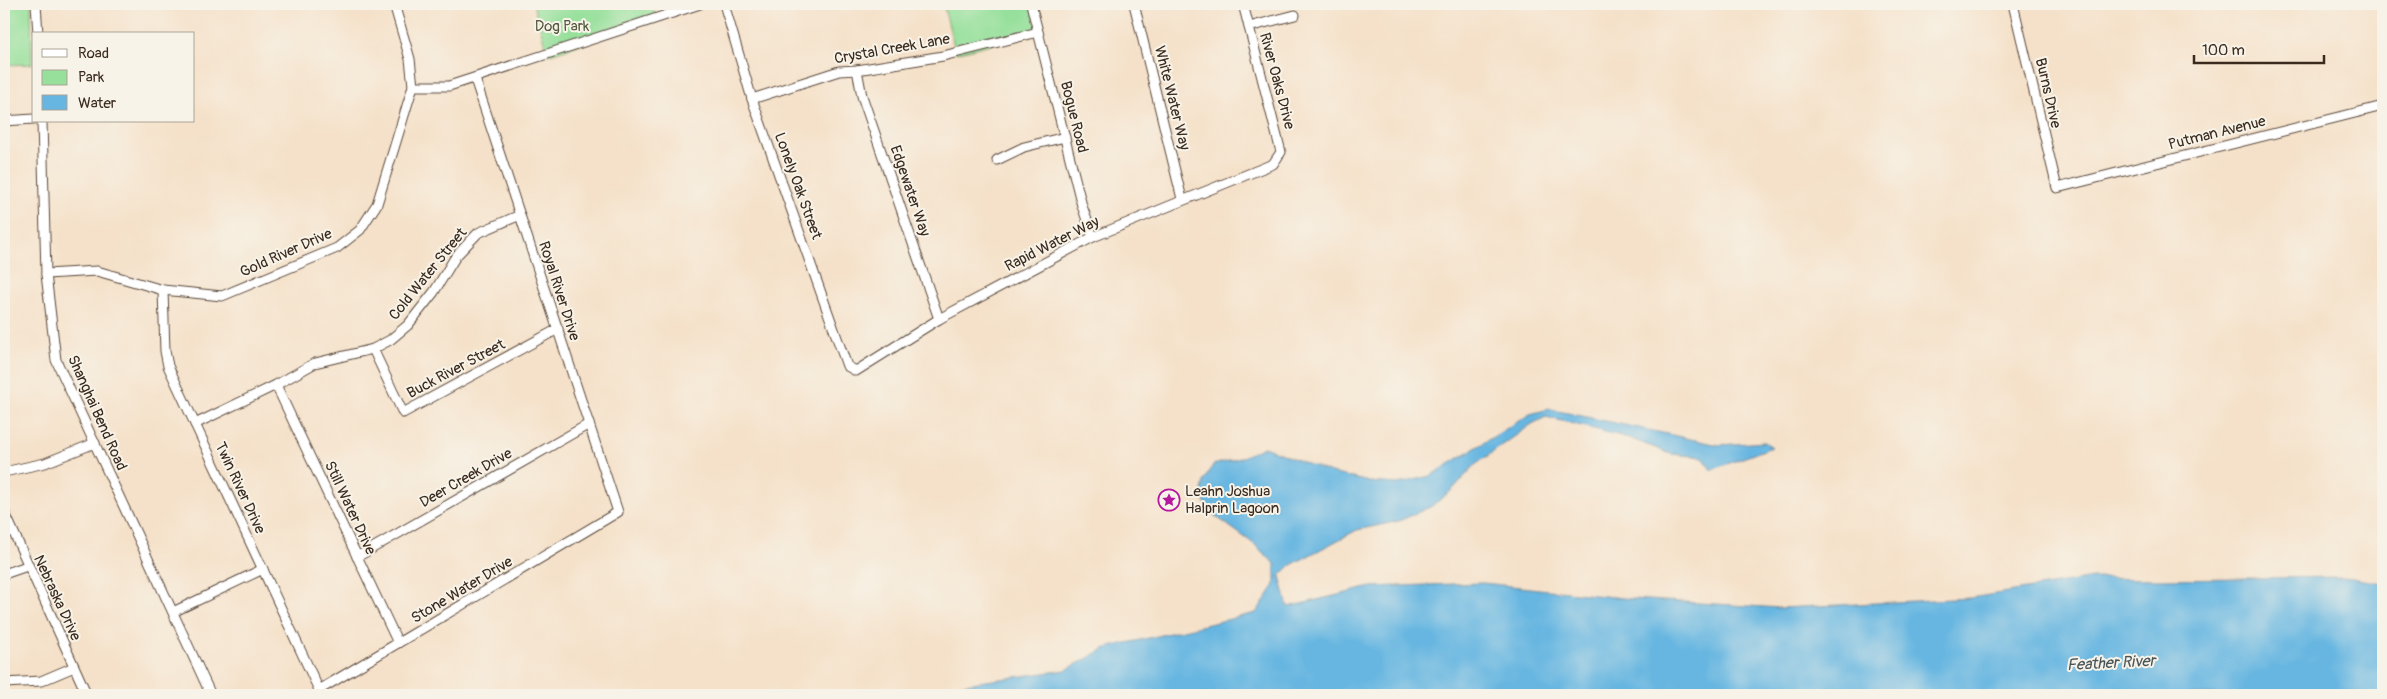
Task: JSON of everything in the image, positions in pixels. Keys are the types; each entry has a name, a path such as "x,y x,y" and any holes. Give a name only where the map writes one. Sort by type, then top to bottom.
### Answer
{"street":[{"path":"36,4 38,32"},
{"name":"Gold River Drive","path":"46,274 97,270 163,290 222,296 337,248 360,230 377,204 413,86 410,59 394,4"},
{"path":"413,86 449,86 475,79 700,4"},
{"name":"Lonely Oak Street","path":"724,4 752,99 847,366 856,371"},
{"name":"Bogue Road","path":"1031,4 1082,206 1093,237"},
{"name":"White Water Way","path":"1134,4 1182,200"},
{"name":"River Oaks Drive","path":"1243,4 1281,152 1273,164"},
{"name":"Burns Drive","path":"2013,4 2057,188"},
{"path":"1249,27 1296,15"},
{"name":"Crystal Creek Lane","path":"752,99 839,71 858,70 943,56 1038,32"},
{"name":"Edgewater Way","path":"858,70 862,96 939,319"},
{"name":"Royal River Drive","path":"475,79 618,512"},
{"name":"Putman Avenue","path":"2057,188 2383,106"},
{"path":"4,122 32,119"},
{"name":"Shanghai Bend Road","path":"42,122 46,274 56,360 211,695"},
{"path":"997,160 1024,147 1065,137"},
{"name":"Rapid Water Way","path":"856,371 939,319 1093,237 1273,164"},
{"name":"Cold Water Street","path":"195,424 276,385 315,363 373,348 390,340 408,325 434,292 456,256 478,234 520,215"},
{"name":"Twin River Drive","path":"163,290 165,351 168,366 319,690"},
{"name":"Buck River Street","path":"373,348 403,413 558,329"},
{"name":"Still Water Drive","path":"276,385 398,644"},
{"name":"Deer Creek Drive","path":"357,557 589,424"},
{"path":"4,472 45,463 95,442"},
{"name":"Nebraska Drive","path":"4,511 27,566 87,695"},
{"name":"Stone Water Drive","path":"319,690 618,512"},
{"path":"4,574 27,566"},
{"path":"173,612 263,569"},
{"path":"4,683 42,682 74,666"}],"green space":[{"path":"4,4 31,4 32,64 4,65"},
{"name":"Dog Park","path":"533,4 652,4 656,18 548,55"},
{"path":"943,4 1031,4 1038,32 956,53"}],"water":[{"name":"Feather River","path":"1549,409 1719,445 1765,442 1772,447 1711,470 1703,457 1671,454 1629,438 1546,417 1532,424 1475,465 1452,490 1432,506 1399,521 1357,530 1291,565 1280,576 1288,607 1371,587 1483,583 1632,599 1781,608 1971,598 2093,578 2344,577 2383,583 2383,695 885,695 1066,670 1106,648 1256,613 1275,585 1275,564 1254,544 1211,513 1201,496 1204,481 1213,465 1240,458 1264,447 1331,473 1369,482 1398,484 1430,476 1530,414"}],"place":[{"name":"Leahn Joshua Halprin Lagoon","path":"1169,500"}]}
